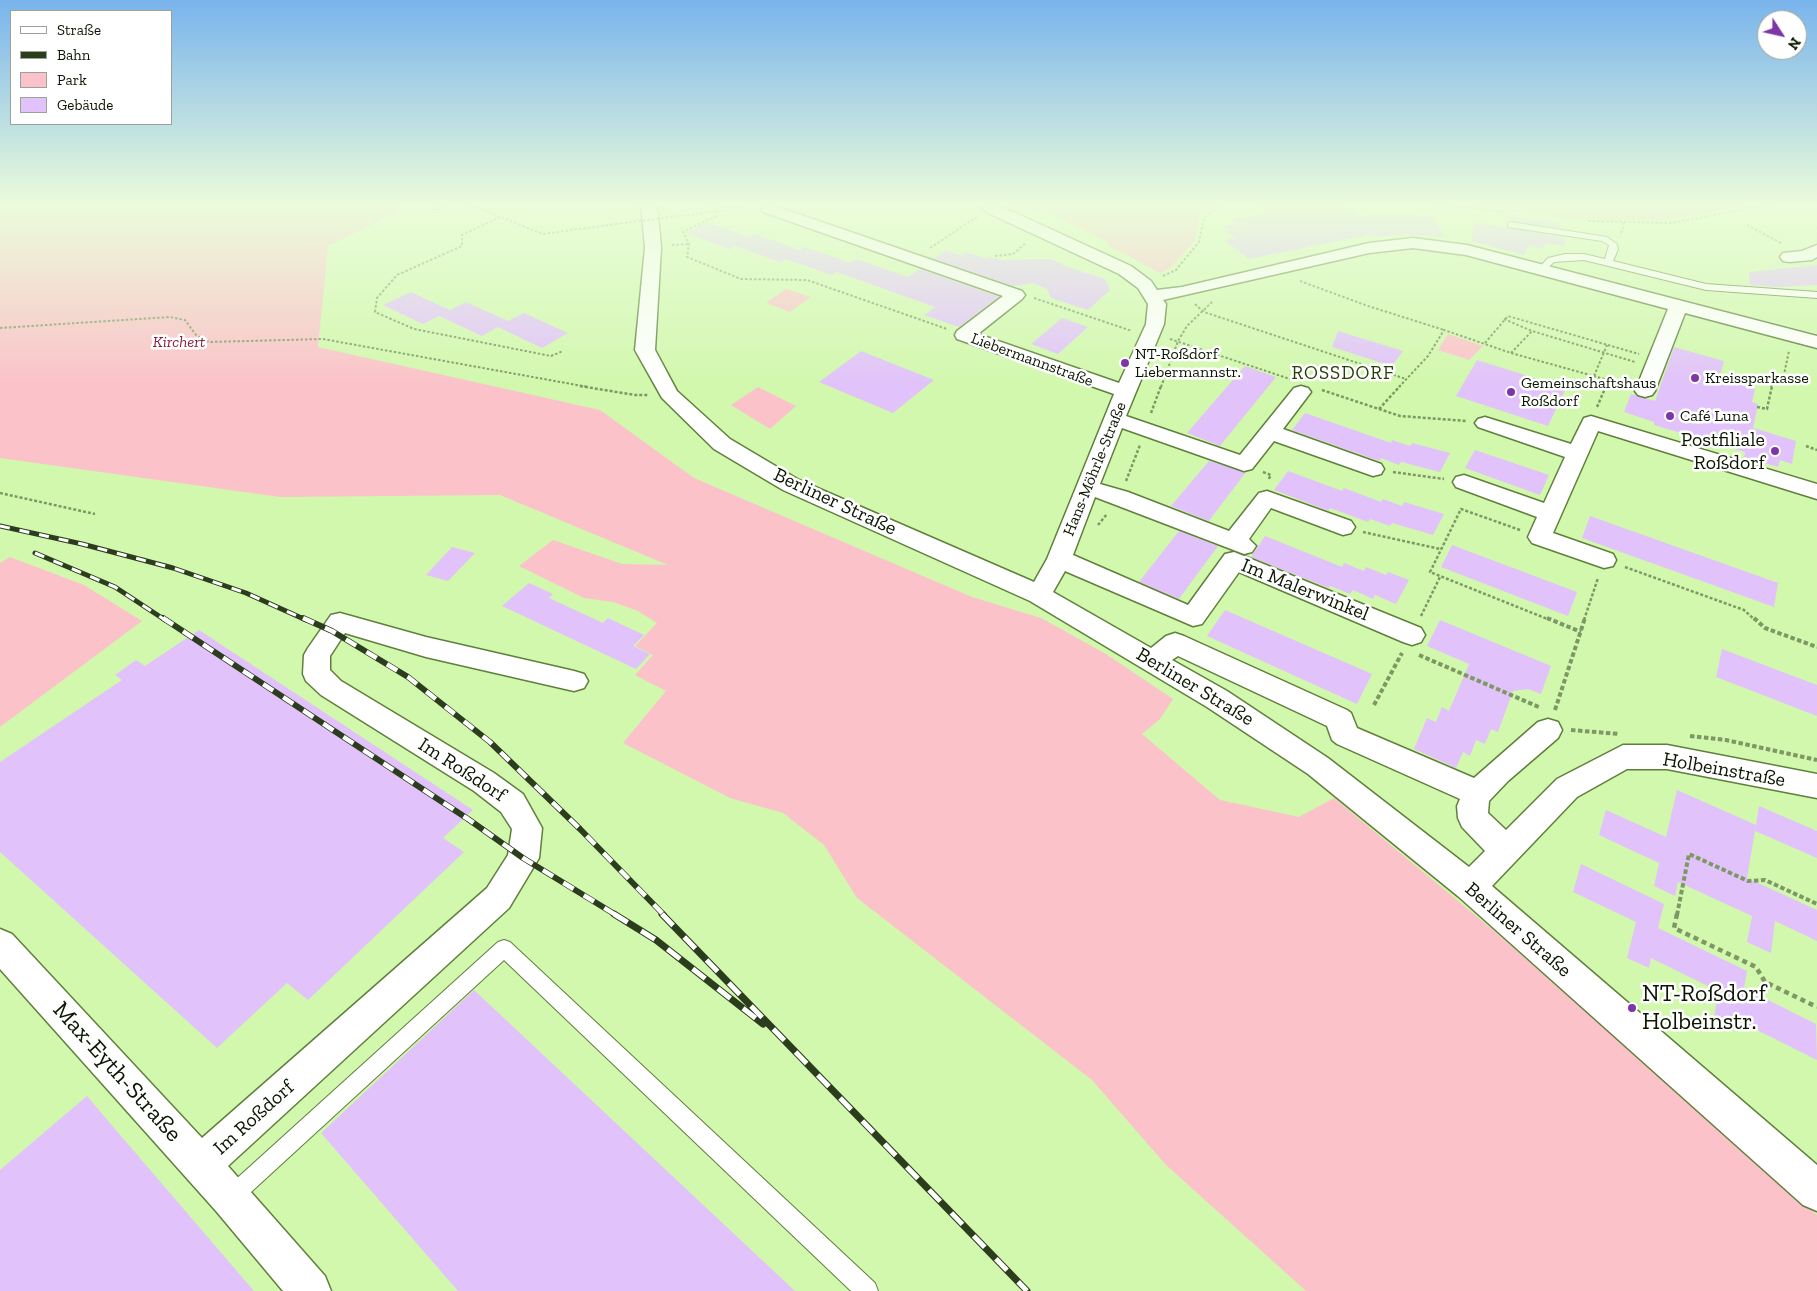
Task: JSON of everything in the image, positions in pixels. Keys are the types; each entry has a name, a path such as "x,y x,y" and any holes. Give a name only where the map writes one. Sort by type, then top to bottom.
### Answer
{"street":[{"name":"Berliner Straße","path":"652,264 645,350 669,394 722,444 791,484 1039,595 1218,699 1318,766 1470,887 1817,1191"},
{"name":"Liebermannstraße","path":"929,264 1016,295 964,335"},
{"path":"1113,264 1125,270 1145,285 1152,296 1182,292 1300,264"},
{"path":"1524,264 1817,342"},
{"name":"Hans-Möhrle-Straße","path":"1039,595 1059,559 1126,391 1155,324 1157,304 1152,296"},
{"path":"1645,391 1680,305"},
{"name":"Liebermannstraße","path":"964,335 1106,386 1126,391"},
{"path":"1115,419 1146,428 1244,464 1308,390"},
{"path":"1604,560 1540,537 1591,422 1817,492"},
{"path":"1485,423 1576,453"},
{"path":"1270,432 1373,470"},
{"path":"1458,481 1550,513"},
{"path":"1087,488 1120,497"},
{"name":"Im Malerwinkel","path":"1120,497 1239,544 1267,498 1343,527"},
{"name":"Im Malerwinkel","path":"1059,559 1193,617 1234,560 1409,645"},
{"name":"Im Roßdorf","path":"201,1165 498,898 523,858 527,828 512,803 484,782 331,688 316,674 317,655 332,631 340,622 426,647 574,682"},
{"path":"1153,662 1176,643 1337,718 1341,721 1342,732 1347,736 1478,794"},
{"path":"1506,850 1473,818 1472,806 1478,794 1498,772 1551,722"},
{"name":"Holbeinstraße","path":"1470,887 1567,788 1623,758 1667,757 1817,786"},
{"name":"Max-Eyth-Straße","path":"0,945 230,1197 310,1291"}],"lane":[{"path":"1543,269 1548,264"},
{"path":"1612,264 1706,287 1817,295"},
{"path":"230,1197 504,948 867,1291"}],"path":[{"path":"421,264 397,275 377,298 375,312 414,329 551,356 563,351"},
{"path":"705,264 741,279 807,280 964,335"},
{"path":"1181,264 1176,270 1161,278 1182,292 1204,312 1406,379"},
{"path":"1299,280 1368,306 1485,343 1510,353 1645,391"},
{"path":"1097,527 1120,497 1178,341 1188,326 1204,312 1211,302 1219,298"},
{"path":"1485,343 1503,319 1508,316 1608,345 1656,364"},
{"path":"0,328 170,317 185,320 196,335 209,342 299,338 323,339 507,374 635,395 669,394"},
{"path":"1503,319 1532,331 1603,353 1656,364"},
{"path":"1379,410 1428,356 1444,330"},
{"path":"1510,353 1532,331"},
{"path":"1758,407 1767,409 1772,384 1783,379 1791,343"},
{"path":"1594,376 1608,345"},
{"path":"1591,422 1610,380"},
{"path":"1308,390 1400,416 1485,423"},
{"path":"1806,446 1817,450"},
{"path":"1373,470 1458,481"},
{"path":"0,494 94,514"},
{"path":"1540,537 1461,508 1430,572 1581,632"},
{"path":"1370,533 1440,549"},
{"path":"1551,722 1604,560 1744,610 1765,628 1817,647"},
{"path":"1432,594 1440,577"},
{"path":"1374,705 1409,645 1551,722 1584,730 1610,733"},
{"path":"1817,904 1765,880 1748,881 1689,854 1674,928 1756,967 1765,982 1817,1006"}],"green space":[{"name":"Kirchert","path":"0,264 326,264 318,347 600,410 694,478 972,597 1041,618 1106,654 1173,699 1160,719 1142,734 1220,800 1299,817 1334,798 1493,930 1817,1215 1817,1291 1306,1291 1166,1165 1092,1080 857,898 824,845 783,813 730,798 623,743 666,691 635,675 653,655 635,646 657,623 638,611 613,602 584,598 519,566 553,540 622,564 668,565 500,495 280,497 0,458"},
{"path":"1144,264 1173,264 1160,273"},
{"path":"786,289 811,297 790,312 766,303"},
{"path":"1448,334 1483,346 1469,360 1438,350"},
{"path":"758,387 796,406 770,429 731,405"},
{"path":"10,557 84,585 142,621 0,727 0,563"}],"building":[{"path":"800,264 871,264 908,277 920,269 999,297 959,327 924,315 935,307 837,272 832,275"},
{"path":"950,264 1061,264 1105,279 1110,290 1088,310 1051,298 1047,289 1033,283 1014,286"},
{"path":"1817,265 1817,285 1776,287 1750,285 1749,272"},
{"path":"411,292 450,310 466,302 508,321 524,313 568,333 542,348 498,327 482,336 439,316 423,324 383,305"},
{"path":"1062,318 1088,327 1058,354 1031,344"},
{"path":"1338,331 1403,351 1392,366 1332,347"},
{"path":"1674,347 1724,361 1719,379 1755,389 1752,402 1758,404 1753,428 1796,441 1792,464 1780,460 1778,467 1744,457 1745,452 1654,425 1654,422 1624,412 1631,394 1655,401"},
{"path":"861,351 934,380 893,413 819,382"},
{"name":"Gemeinschaftshaus Roßdorf","path":"1477,360 1566,388 1548,426 1456,396"},
{"path":"1245,366 1276,377 1220,446 1187,433"},
{"path":"1305,413 1391,443 1392,440 1410,446 1412,443 1450,453 1440,472 1401,462 1399,465 1381,458 1379,461 1292,430"},
{"path":"1475,450 1549,475 1540,495 1465,468"},
{"path":"1209,461 1246,472 1209,521 1171,506"},
{"path":"1288,471 1342,491 1344,488 1381,502 1383,499 1402,506 1404,502 1444,514 1433,535 1392,523 1390,526 1370,519 1368,522 1330,508 1329,511 1274,490"},
{"path":"1590,516 1778,583 1774,607 1582,538"},
{"path":"1179,531 1218,546 1179,599 1139,582"},
{"path":"1265,536 1342,567 1344,563 1364,571 1366,567 1386,575 1388,572 1409,580 1396,604 1375,595 1373,599 1353,590 1350,594 1330,586 1329,588 1251,557"},
{"path":"1452,545 1577,592 1568,616 1441,567"},
{"path":"452,547 475,553 448,581 426,575"},
{"path":"529,583 553,594 549,598 603,623 608,618 644,635 633,646 650,654 636,669 502,606"},
{"path":"1225,610 1372,674 1357,704 1207,636"},
{"path":"1440,620 1551,666 1541,694 1528,689 1513,691 1498,732 1491,729 1485,744 1476,740 1470,756 1463,752 1456,768 1414,749 1427,718 1436,722 1442,707 1449,711 1469,664 1427,646"},
{"path":"199,630 473,810 443,838 464,852 308,1000 287,983 217,1048 0,852 0,762 122,680 115,675 136,660 145,666"},
{"path":"1722,649 1817,685 1817,716 1716,677"},
{"path":"1677,790 1756,825 1747,878 1817,910 1817,941 1775,921 1771,953 1747,942 1752,916 1678,882 1675,896 1654,886 1659,863 1599,835 1606,810 1666,837"},
{"path":"1759,806 1817,831 1817,858 1755,831"},
{"path":"1581,864 1664,904 1658,928 1747,971 1744,988 1816,1024 1817,1060 1739,1021 1738,1032 1714,1019 1718,991 1651,958 1649,968 1627,958 1636,922 1573,892"},
{"path":"474,990 795,1291 458,1291 321,1133"},
{"path":"87,1096 254,1291 0,1291 0,1170"}],"railway":[{"path":"0,526 82,544 173,568 246,593 306,620"},
{"path":"35,553 115,587 165,620"},
{"path":"163,618 468,819 523,858 616,915"},
{"path":"303,618 332,631 408,677 490,742 580,829 664,915"},
{"path":"614,914 656,940 763,1024"},
{"path":"662,914 1027,1291"}],"place":[{"name":"NT-Roßdorf Liebermannstr.","path":"1125,363"},
{"name":"Kreissparkasse","path":"1695,378"},
{"name":"Gemeinschaftshaus Roßdorf","path":"1511,392"},
{"name":"Café Luna","path":"1670,416"},
{"name":"Postfiliale Roßdorf","path":"1775,451"},
{"name":"NT-Roßdorf Holbeinstr.","path":"1632,1008"}],"district":[{"name":"ROSSDORF","path":"1343,374"}]}
